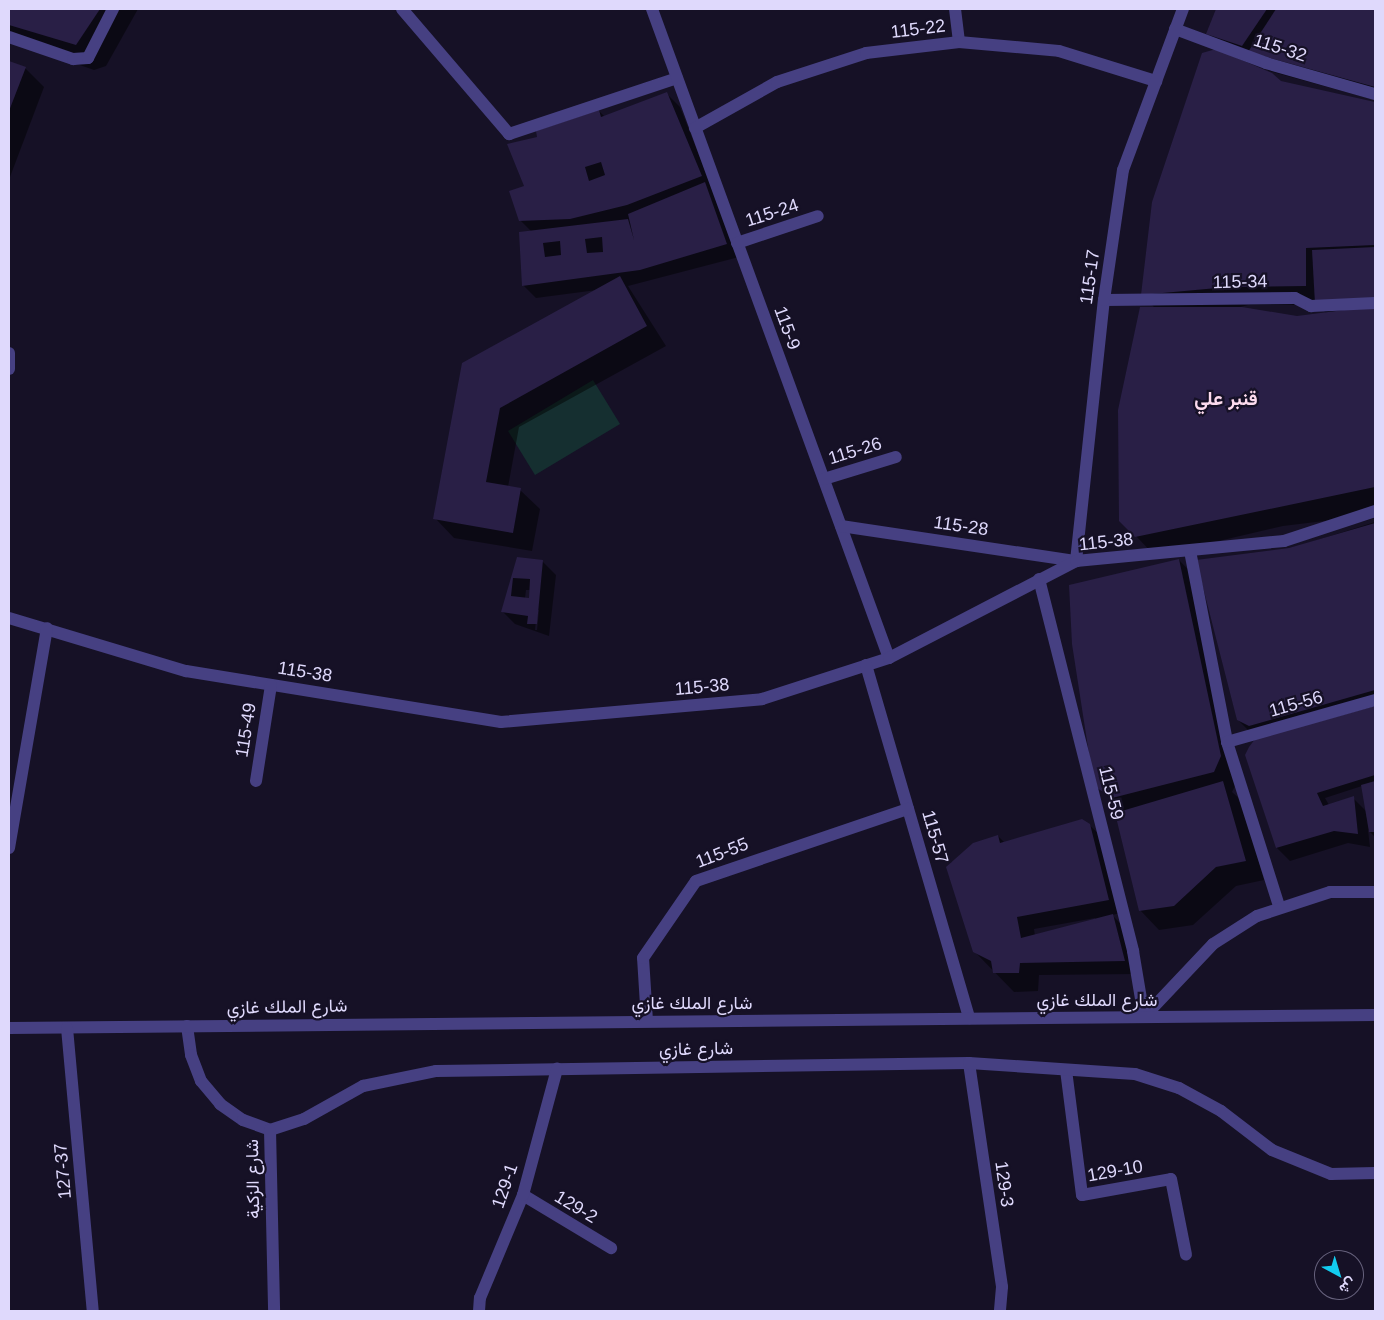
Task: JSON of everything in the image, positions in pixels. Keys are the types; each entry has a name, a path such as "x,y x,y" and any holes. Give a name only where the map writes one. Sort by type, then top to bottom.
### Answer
{"street":[{"path":"9,37 73,59 88,58 113,9"},
{"path":"402,9 509,134 677,78"},
{"name":"115-9","path":"652,9 889,658"},
{"path":"954,9 959,42"},
{"name":"115-17","path":"1076,561 1104,300 1123,170 1183,9"},
{"name":"115-32","path":"1176,29 1266,63 1375,94"},
{"name":"115-22","path":"695,128 777,82 866,53 959,42 1060,51 1156,81"},
{"name":"115-24","path":"737,243 818,216"},
{"name":"115-34","path":"1104,300 1295,298 1311,306 1375,303"},
{"path":"9,353 9,369"},
{"name":"115-26","path":"824,479 896,456"},
{"name":"115-38","path":"9,618 186,671 501,722 762,699 889,658 1038,579 1076,561 1284,541 1375,511"},
{"name":"115-28","path":"841,526 1076,561"},
{"path":"1190,551 1227,742 1279,906"},
{"name":"115-59","path":"1038,579 1133,951 1144,1017"},
{"path":"9,848 47,628"},
{"name":"115-57","path":"866,665 969,1018"},
{"name":"115-49","path":"256,781 271,685"},
{"name":"115-56","path":"1227,742 1375,700"},
{"name":"115-55","path":"647,1020 643,958 696,880 908,809"},
{"path":"1144,1017 1213,944 1279,906 1330,892 1375,892"},
{"name":"شارع الملك غازي","path":"9,1028 647,1020 1375,1015"},
{"name":"شارع الزكية","path":"187,1026 191,1055 201,1081 220,1104 243,1120 270,1130 274,1311"},
{"name":"127-37","path":"67,1028 93,1311"},
{"name":"شارع غازي","path":"270,1130 304,1119 363,1086 399,1075 557,1069 969,1063 1135,1074 1179,1088 1221,1111 1272,1150 1331,1174 1375,1173"},
{"name":"129-3","path":"969,1063 1002,1287 1000,1311"},
{"name":"129-1","path":"479,1311 480,1298 523,1195 557,1069"},
{"name":"129-10","path":"1066,1070 1082,1196 1171,1179 1186,1255"},
{"name":"129-2","path":"523,1195 611,1248"}],"green space":[{"path":"593,380 620,424 535,475 508,431"}],"building":[{"path":"9,9 100,9 76,45 9,25"},
{"path":"1216,9 1267,9 1242,46 1206,34"},
{"path":"1276,9 1375,9 1375,87 1248,52"},
{"path":"1216,49 1272,73 1281,81 1375,102 1375,245 1306,248 1306,286 1228,287 1141,295 1152,202 1202,53"},
{"path":"9,61 26,67 9,111"},
{"path":"667,92 702,176 627,205 570,219 519,221 509,191 524,186 507,144 537,137 536,131 599,110 601,117","holes":["601,162 605,175 589,181 585,167"]},
{"path":"705,182 727,244 640,270 522,286 519,232 628,219 634,240 628,214","holes":["602,237 603,252 587,253 585,239","560,241 561,255 545,257 543,243"]},
{"path":"1375,247 1375,300 1315,304 1312,250"},
{"path":"620,276 647,326 500,408 486,482 521,488 513,533 433,519 462,363"},
{"path":"1375,306 1375,487 1135,537 1119,521 1118,410 1140,307 1242,307 1297,316"},
{"path":"1375,523 1375,690 1249,726 1237,720 1196,560 1289,548"},
{"path":"517,557 543,560 537,624 527,624 528,616 501,612","holes":["513,578 530,579 529,598 511,596"]},
{"path":"1179,559 1221,756 1214,772 1112,798 1094,786 1072,644 1069,585"},
{"path":"1375,706 1375,775 1317,793 1323,806 1354,796 1358,834 1334,831 1276,848 1245,755 1249,747 1255,739"},
{"path":"1223,781 1246,861 1216,867 1174,906 1139,911 1115,813"},
{"path":"1375,781 1375,832 1369,832 1361,785"},
{"path":"1082,819 1090,824 1109,900 1017,917 1021,938 1113,914 1125,961 1020,963 1019,973 993,973 991,961 973,952 946,867 973,843 998,835 1000,843"}],"district":[{"name":"قنبر علي","path":"1226,399"}]}
